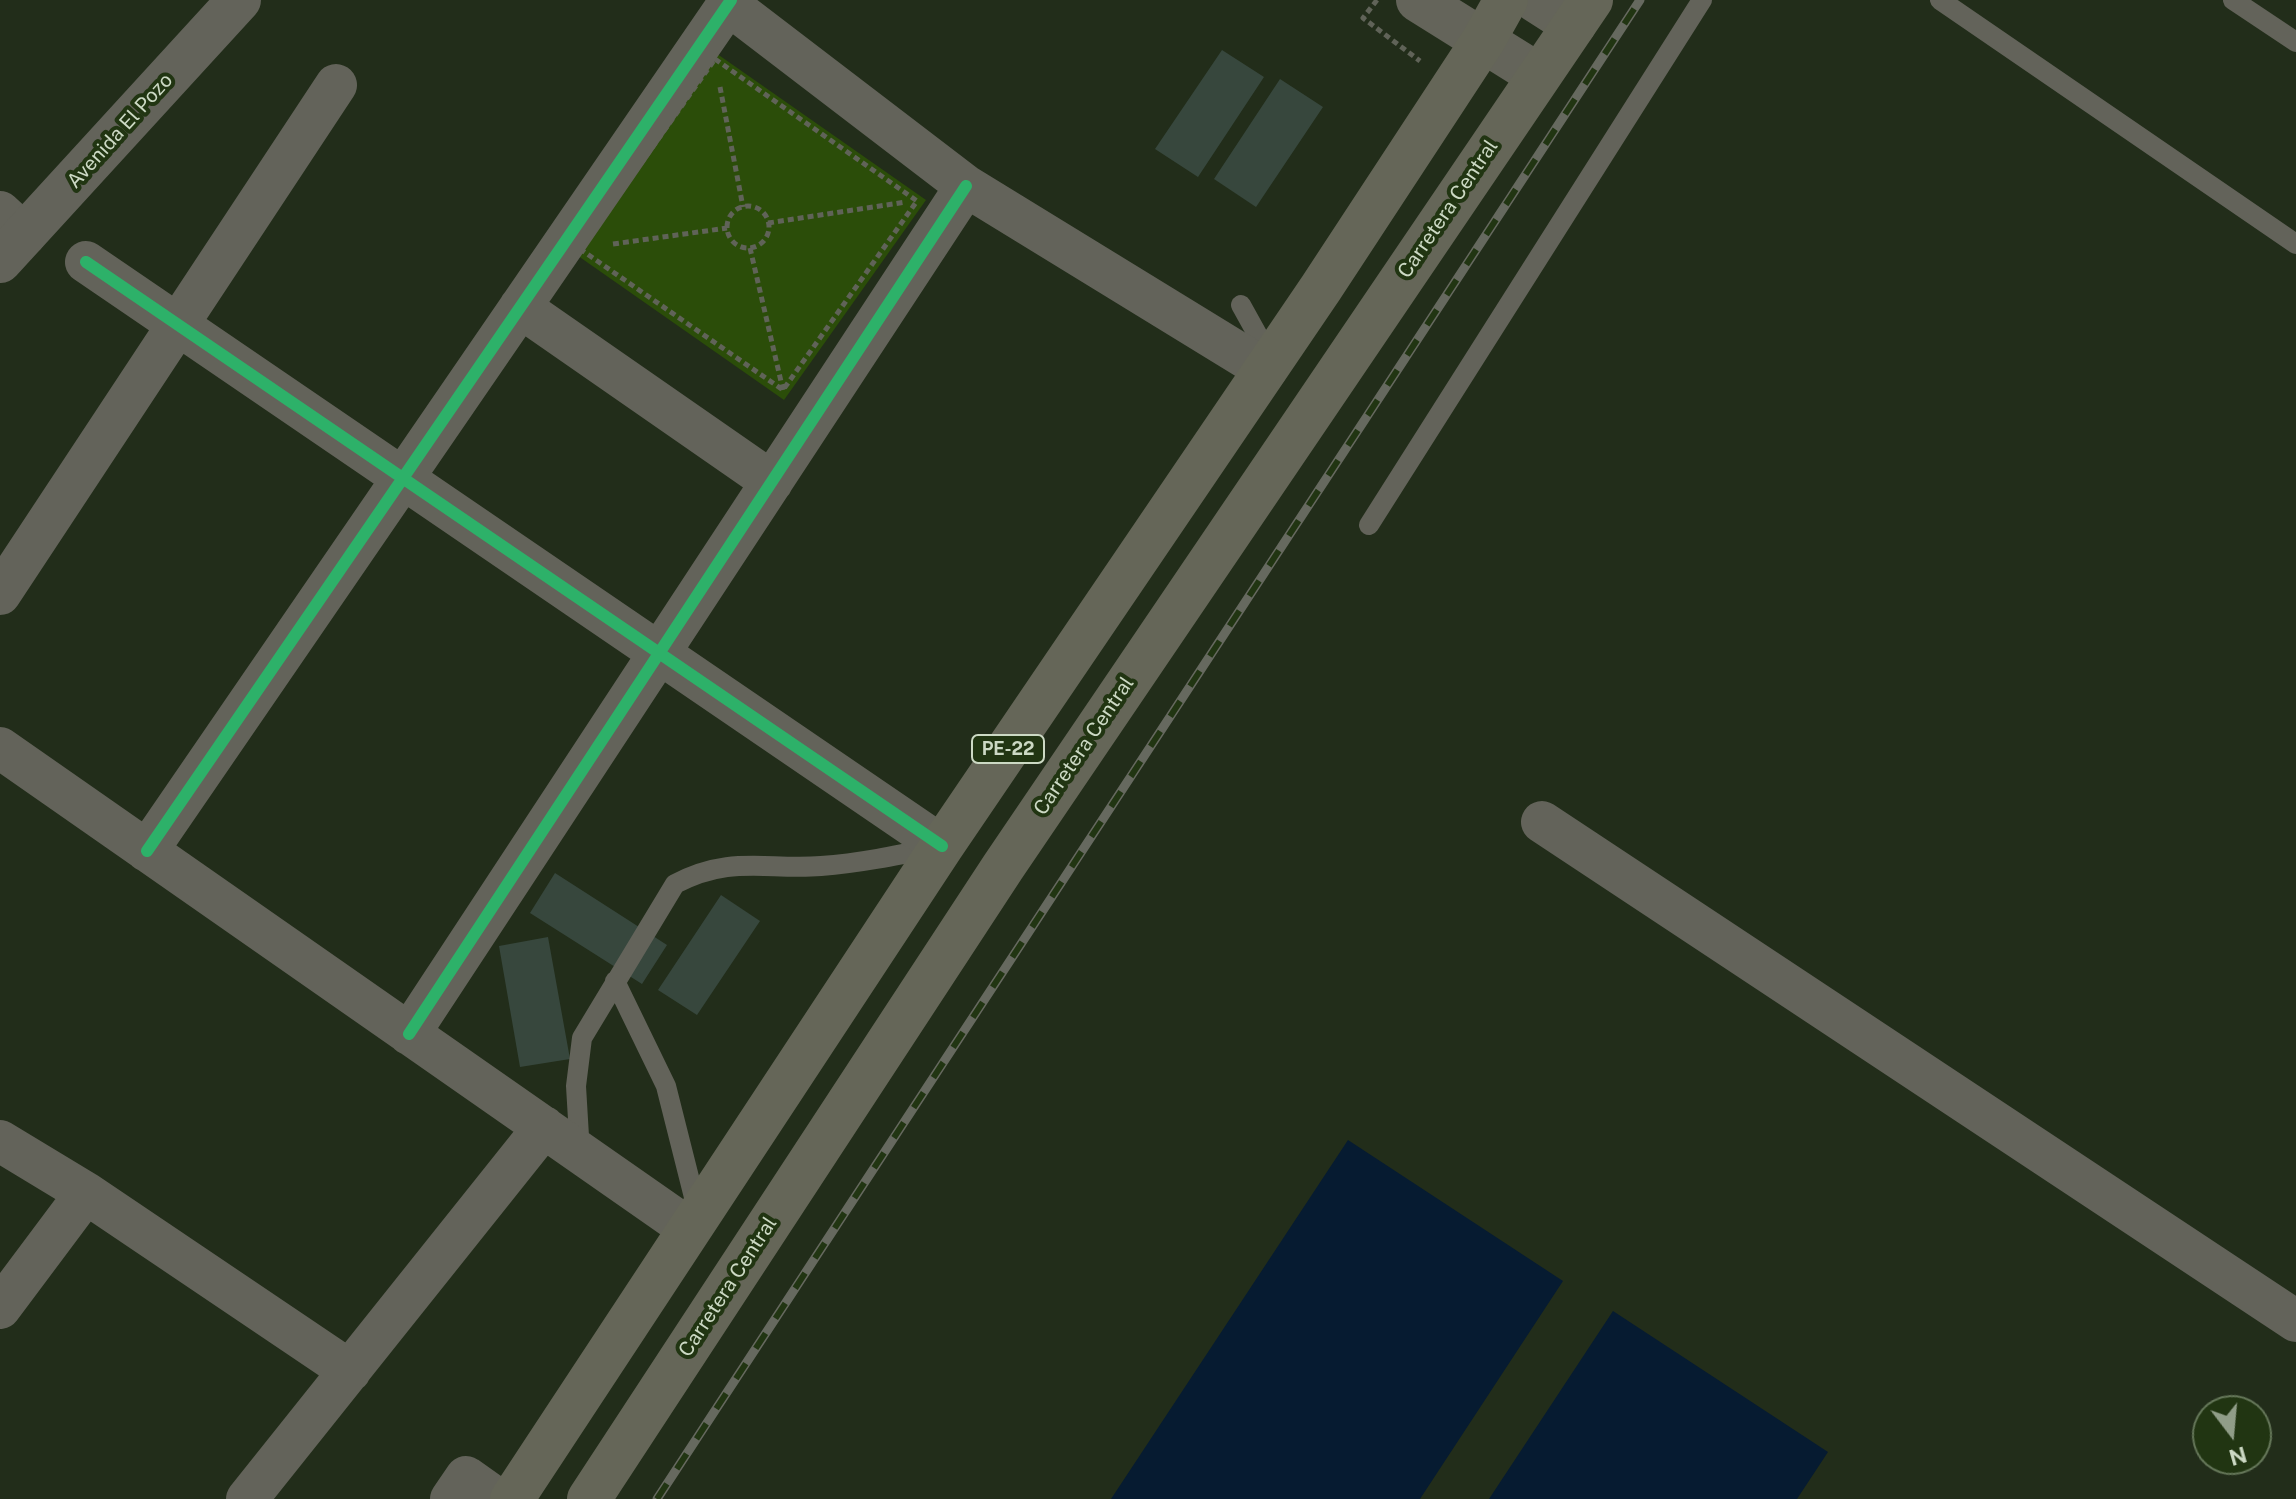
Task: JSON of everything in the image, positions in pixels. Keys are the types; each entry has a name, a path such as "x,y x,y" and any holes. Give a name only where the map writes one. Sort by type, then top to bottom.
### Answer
{"highway":[{"name":"PE-22","path":"512,1499 942,846 1269,365 1483,41 1506,0"},
{"name":"Carretera Central","path":"589,1499 1003,867 1582,13"}],"main road":[{"path":"1418,0 1538,75"},
{"path":"1535,0 1582,13"}],"street":[{"name":"Avenida El Pozo","path":"8,236 239,0"},
{"path":"147,851 520,307 580,245 726,6 966,186 1269,365"},
{"path":"0,594 336,85"},
{"path":"409,1034 966,186"},
{"path":"86,262 942,846"},
{"path":"520,307 772,482"},
{"path":"0,748 580,1153 693,1221"},
{"path":"1542,822 2296,1321"},
{"path":"247,1499 544,1127"},
{"path":"0,1141 86,1193 350,1371"},
{"path":"0,1308 86,1193"},
{"path":"451,1499 466,1477 497,1499"}],"lane":[{"path":"1369,525 1702,0"},
{"path":"1940,0 2296,244"},
{"path":"2233,0 2296,42"},
{"path":"1241,305 1269,365"},
{"path":"580,1153 576,1086 582,1038 675,884 696,873 747,864 816,866 854,863 942,846"},
{"path":"615,981 666,1086 693,1221"}],"path":[{"path":"1377,0 1363,18 1452,87"},
{"path":"726,6 715,59 743,207"},
{"path":"715,59 917,201"},
{"path":"715,59 580,245 818,412"},
{"path":"768,223 917,201"},
{"path":"783,390 917,201"},
{"path":"743,207 756,208 768,223 769,230 763,242 750,248 737,245 728,234 731,215 743,207"},
{"path":"609,245 727,228"},
{"path":"750,248 783,390"}],"green space":[{"path":"713,51 926,200 784,400 571,251"}],"water":[{"path":"1348,1140 1563,1281 1420,1499 1111,1499"},
{"path":"1613,1311 1828,1452 1797,1499 1489,1499"}],"building":[{"path":"1222,50 1264,77 1198,177 1155,149"},
{"path":"1280,79 1323,107 1256,207 1214,179"},
{"path":"555,873 667,945 642,984 530,913"},
{"path":"721,895 760,921 697,1015 658,990"},
{"path":"548,937 570,1059 520,1067 499,946"}],"railway":[{"path":"657,1499 1640,0"}],"cycle path":[{"path":"147,851 731,0"},
{"path":"409,1034 966,186"},
{"path":"86,262 942,846"}]}
